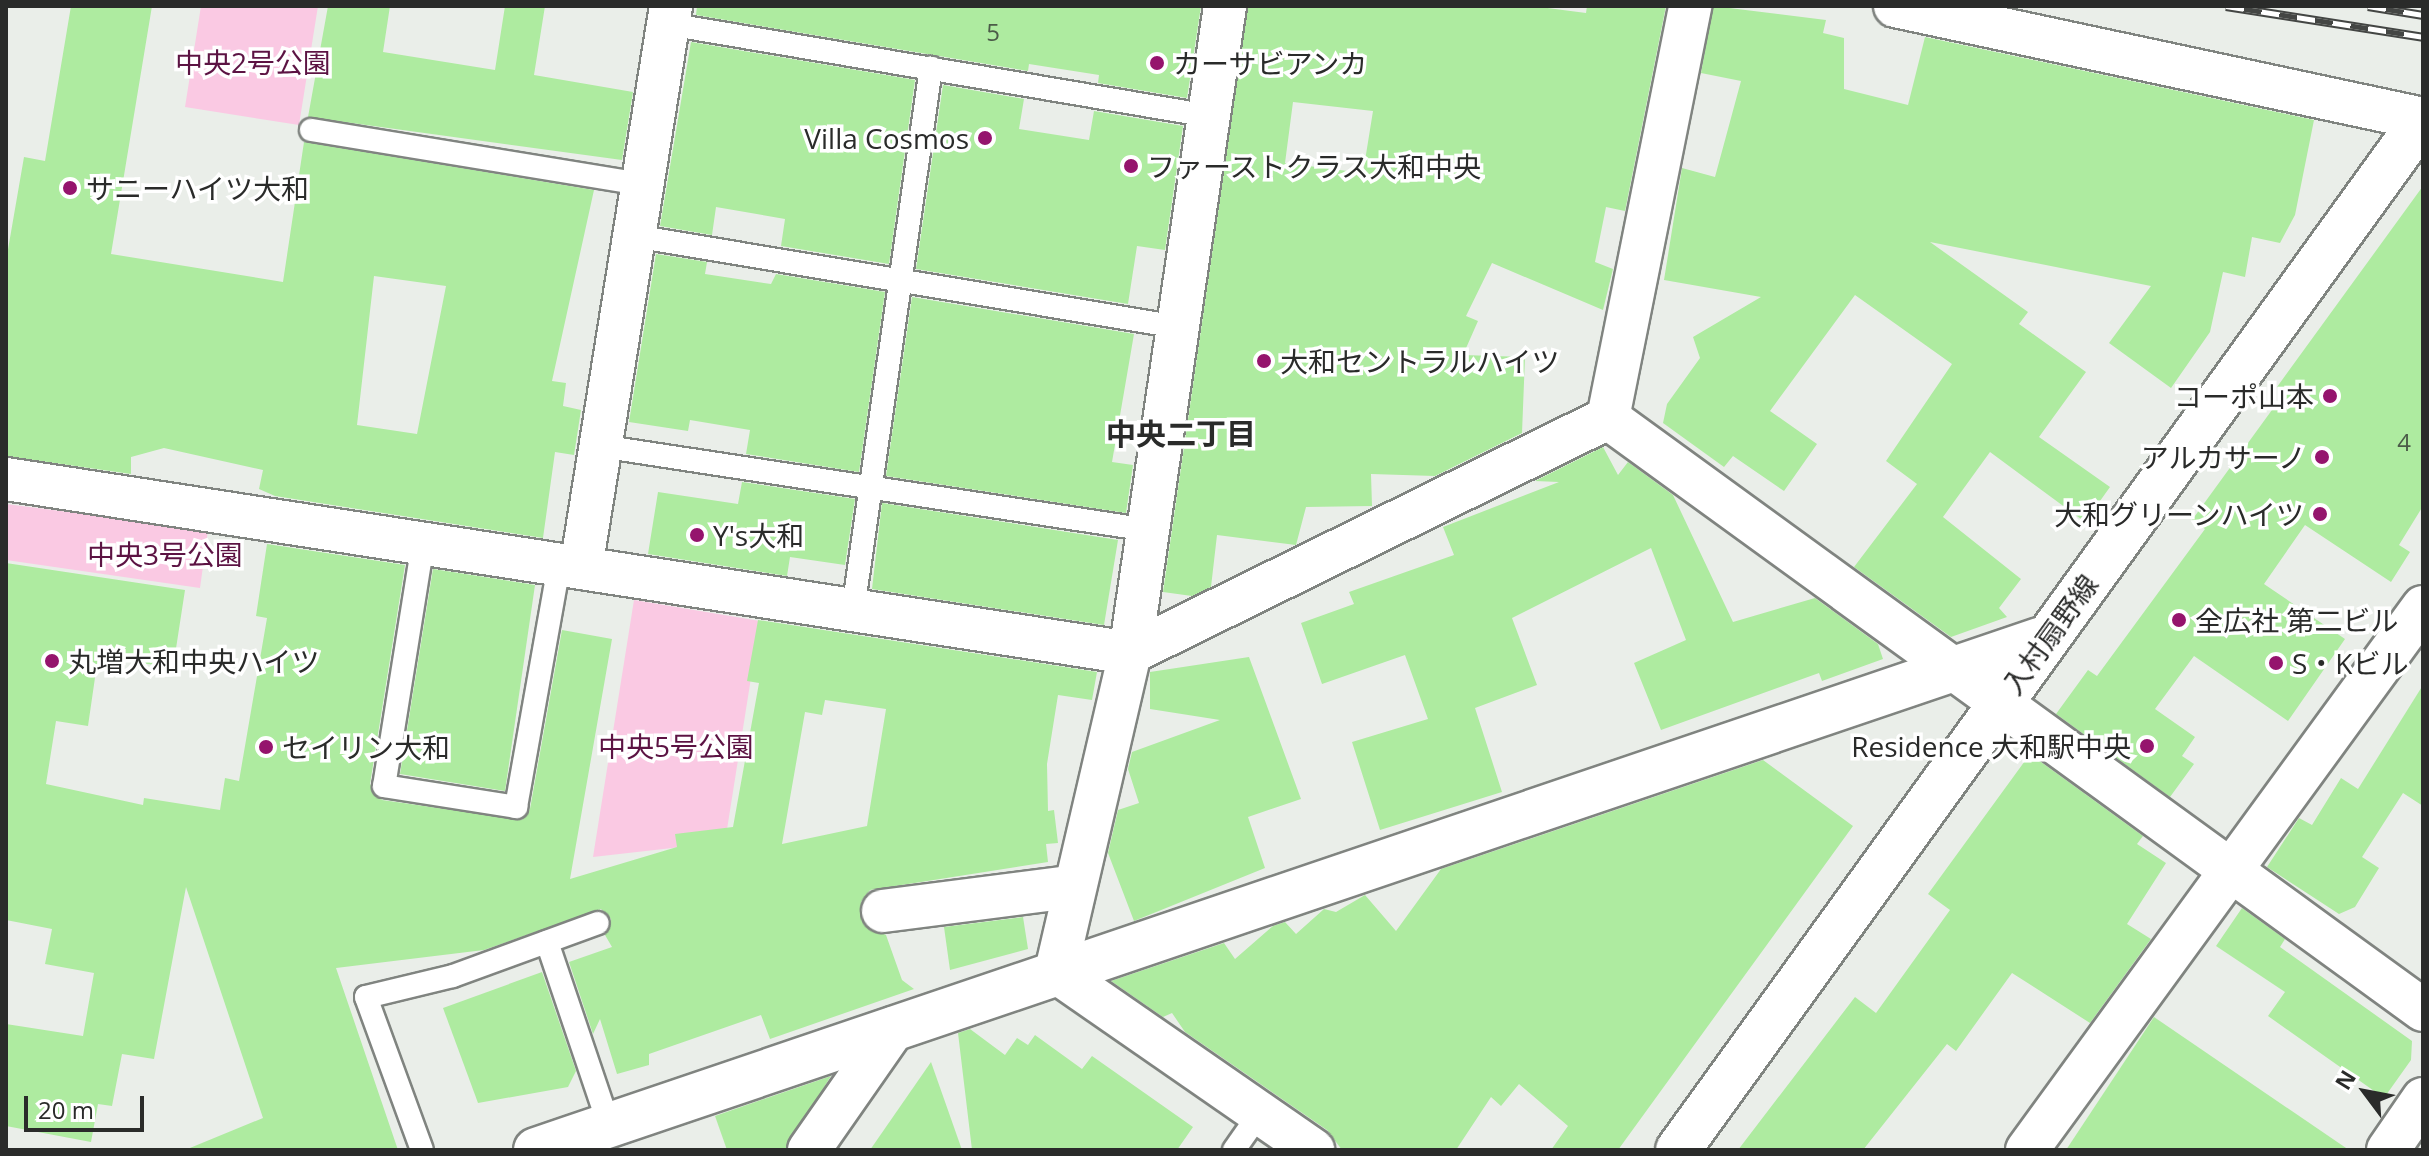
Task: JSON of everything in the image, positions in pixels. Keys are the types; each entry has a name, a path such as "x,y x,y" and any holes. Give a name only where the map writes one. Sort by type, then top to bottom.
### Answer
{"street":[{"path":"1056,972 1071,887 1130,653 1225,6"},
{"path":"1608,418 1690,6"},
{"path":"1895,6 2423,119"},
{"path":"570,567 600,446 669,15"},
{"name":"入村扇野線","path":"1678,1150 2045,638 2423,119"},
{"path":"6,479 1130,653 1608,418"},
{"path":"1608,418 1947,668 2423,1010"},
{"path":"2027,1150 2423,607"},
{"path":"536,1150 1947,668 2045,638"},
{"path":"883,911 1071,887"},
{"path":"1056,972 1313,1150"},
{"path":"809,1150 894,1028"},
{"path":"2388,1150 2423,1099"}],"lane":[{"path":"669,15 931,68 1209,116"},
{"path":"853,610 931,68"},
{"path":"311,130 642,184"},
{"path":"634,236 1178,327"},
{"path":"600,446 1148,530"},
{"path":"423,543 384,786 516,807 570,567"},
{"path":"422,1150 366,997 453,976 598,923"},
{"path":"547,942 609,1125"},
{"path":"1234,1150 1260,1113"}],"green space":[{"name":"中央2号公園","path":"201,6 318,6 299,125 185,107"},
{"name":"中央3号公園","path":"6,504 208,530 200,588 6,560"},
{"name":"中央5号公園","path":"634,600 760,621 725,842 593,857"}],"building":[{"path":"71,6 152,6 111,254 283,282 304,142 594,190 552,381 566,383 563,406 581,410 574,455 555,452 543,538 275,496 259,489 263,470 164,448 131,457 131,474 6,456 6,261 24,157 45,161","holes":["374,276 446,286 417,434 357,425"]},
{"path":"328,6 390,6 383,52 495,70 505,6 545,6 534,75 633,92 622,160 308,117"},
{"path":"697,6 1201,6 1187,98 1098,83 1099,75 1029,64 1028,71 696,15"},
{"path":"1248,6 1532,6 1586,13 1587,6 1666,6 1625,211 1606,207 1595,262 1613,269 1603,310 1492,263 1466,316 1478,321 1463,355 1525,357 1522,433 1435,476 1371,474 1372,506 1306,507 1296,545 1217,535 1211,587 1192,596 1163,592","holes":["1293,102 1373,111 1363,173 1285,163"]},
{"path":"1713,6 1826,20 1823,33 1844,38 1844,89 1908,105 1925,37 2314,120 2295,215 2280,243 2252,237 2245,277 2223,272 2210,332 2171,388 2109,343 2151,286 1930,242 2028,312 2019,324 2086,372 2039,437 2110,487 2085,522 1990,452 1943,517 2021,579 1999,608 2007,617 1951,637 1854,567 1917,484 1886,461 1952,364 1855,295 1770,411 1817,444 1784,491 1733,456 1724,467 1663,423 1667,404 1700,358 1693,337 1761,297 1664,280 1682,168 1715,177 1741,81 1701,73"},
{"path":"691,42 915,80 889,264 781,246 785,219 716,207 712,235 660,226"},
{"path":"943,85 1024,99 1019,129 1089,140 1094,111 1183,126 1165,250 1137,246 1128,304 916,269"},
{"path":"2423,186 2423,506 2399,545 2410,552 2391,582 2305,525 2264,584 2345,639 2288,721 2194,656 2155,709 2195,737 2182,756 2194,764 2170,797 2056,714 2088,670 2097,676 2205,529 2192,520 2285,392 2277,387"},
{"path":"656,254 707,262 705,274 771,284 776,274 885,292 859,472 746,454 750,430 690,420 688,431 629,422"},
{"path":"912,297 1134,334 1112,462 1133,465 1126,513 886,476"},
{"path":"1603,447 1618,475 1628,462 1673,495 1733,622 1815,598 1878,644 1883,659 1822,681 1819,673 1661,730 1634,663 1686,640 1651,548 1512,618 1537,685 1475,708 1502,792 1380,830 1352,742 1428,719 1405,655 1322,684 1301,623 1354,604 1349,592 1454,555 1443,527 1559,482 1535,481"},
{"path":"742,482 855,499 845,565 790,557 787,576 648,554 658,492 738,504"},
{"path":"882,503 1118,540 1104,625 872,589"},
{"path":"267,544 405,565 370,784 382,800 522,820 530,809 562,630 612,639 570,879 677,847 675,834 733,827 759,683 747,681 758,620 1097,672 1092,700 1058,695 1047,764 1048,811 1054,810 1058,843 1046,844 1048,862 870,890 861,902 864,925 886,935 902,980 914,989 770,1039 761,1015 649,1054 649,1065 617,1074 600,1019 593,1034 569,962 612,947 605,935 611,919 601,909 484,950 336,968 398,1150 185,1150 263,1118 186,887 154,1059 122,1054 112,1106 98,1104 91,1142 6,1126 6,1024 83,1036 94,973 45,964 52,929 6,920 6,563 185,590 175,655 155,665 98,657 88,726 56,721 46,784 143,805 144,798 220,810 225,778 239,781 267,618 256,616","holes":["825,700 886,709 867,826 782,844 805,712 822,715"]},
{"path":"433,569 535,585 505,791 400,774"},
{"path":"1249,657 1301,799 1248,817 1265,868 1134,921 1108,853 1118,810 1139,803 1128,769 1132,752 1220,720 1150,709 1150,672"},
{"path":"2423,685 2423,806 2403,793 2362,857 2379,868 2355,907 2339,914 2267,867 2299,818 2312,825 2341,778 2358,789"},
{"path":"2030,754 2143,836 2137,844 2166,863 2127,924 2151,939 2090,1023 2012,973 1956,1051 1947,1044 1863,1150 1738,1150 1855,997 1876,1013 1950,910 1928,894"},
{"path":"1763,760 1853,826 1618,1150 1551,1150 1568,1126 1519,1084 1501,1106 1491,1097 1456,1150 1342,1150 1327,1130 1185,1032 1172,1013 1163,1017 1111,981 1224,943 1235,959 1273,926 1285,922 1296,934 1324,909 1336,912 1365,895 1396,931 1441,869"},
{"path":"2242,908 2285,939 2280,947 2412,1041 2411,1060 2384,1098 2268,1016 2285,992 2216,946"},
{"path":"1023,917 1028,949 950,970 944,927"},
{"path":"542,972 576,1071 568,1087 478,1103 443,1008"},
{"path":"2154,1017 2349,1150 2066,1150"},
{"path":"970,1029 1005,1055 1017,1038 1028,1045 1035,1035 1082,1069 1092,1056 1193,1127 1177,1150 972,1150 958,1033"},
{"path":"931,1062 962,1150 870,1150"},
{"path":"831,1076 785,1150 727,1150 715,1116"}],"railway":[{"path":"2226,6 2423,37"},
{"path":"2368,6 2423,15"}],"place":[{"name":"カーサビアンカ","path":"1157,63"},
{"name":"Villa Cosmos","path":"985,138"},
{"name":"ファーストクラス大和中央","path":"1131,166"},
{"name":"サニーハイツ大和","path":"70,188"},
{"name":"大和セントラルハイツ","path":"1264,361"},
{"name":"コーポ山本","path":"2330,396"},
{"name":"アルカサーノ","path":"2322,457"},
{"name":"大和グリーンハイツ","path":"2320,514"},
{"name":"Y's大和","path":"697,535"},
{"name":"全広社 第二ビル","path":"2179,620"},
{"name":"丸増大和中央ハイツ","path":"52,661"},
{"name":"S・Kビル","path":"2276,663"},
{"name":"Residence 大和駅中央","path":"2147,746"},
{"name":"セイリン大和","path":"266,747"}],"district":[{"name":"中央二丁目","path":"1181,434"}]}
